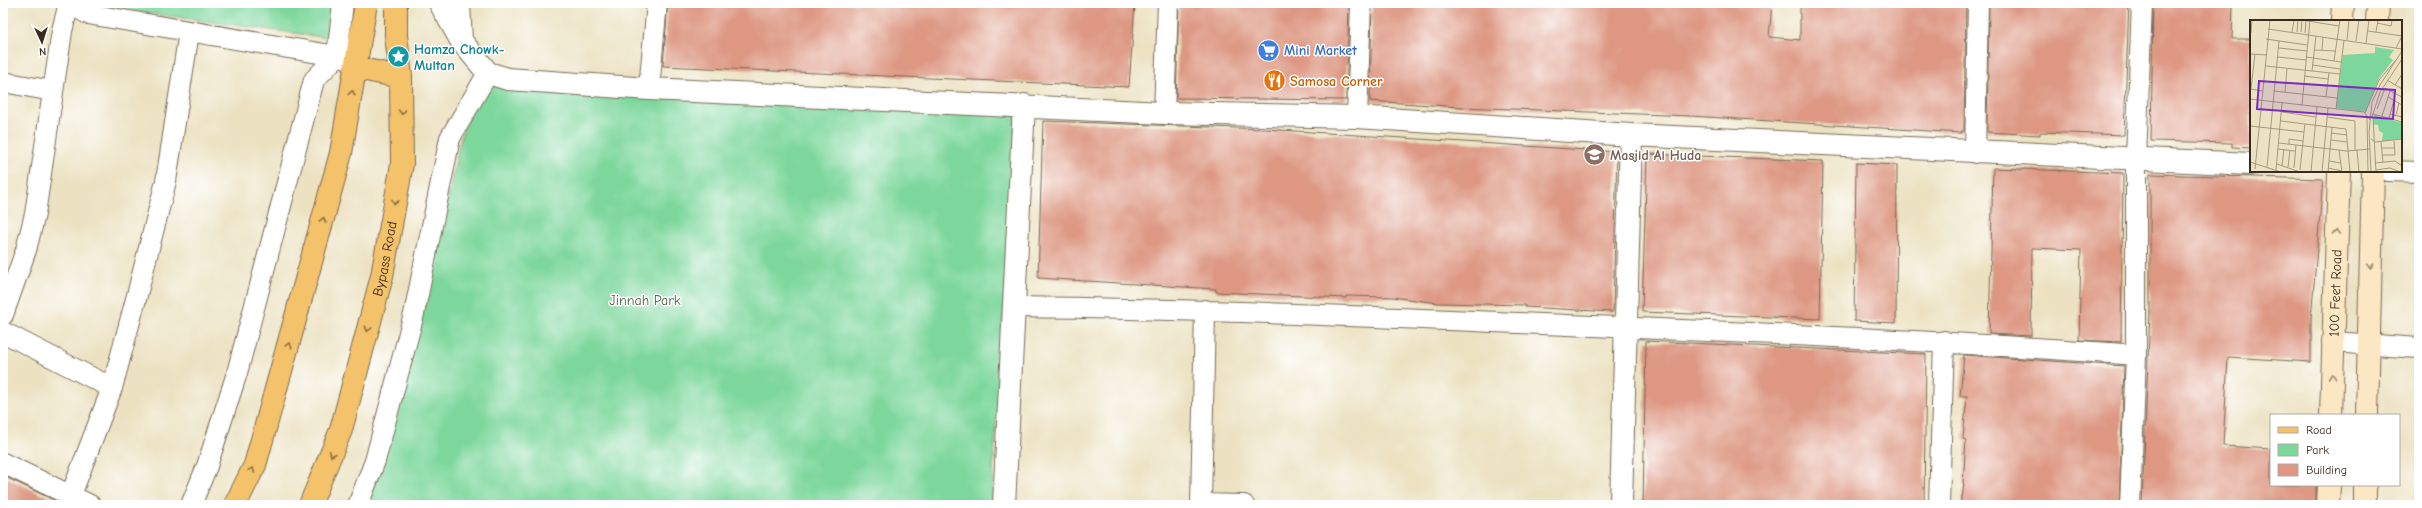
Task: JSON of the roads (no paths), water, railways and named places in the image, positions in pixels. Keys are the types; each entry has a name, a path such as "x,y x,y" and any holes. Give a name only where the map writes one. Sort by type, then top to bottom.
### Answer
{"main road":[{"path":"236,505 255,465 341,154 350,61 366,3"},
{"name":"Bypass Road","path":"310,505 342,430 382,276 402,164 401,77 396,35 396,3"},
{"path":"2342,20 2343,3"},
{"path":"2378,3 2378,20"},
{"path":"350,61 401,77"},
{"name":"100 Feet Road","path":"2331,414 2332,342 2339,172"},
{"path":"2367,414 2373,172"},
{"path":"2328,505 2329,486"},
{"path":"2365,486 2365,505"}],"street":[{"path":"3,315 26,250 35,214 53,91 69,3"},
{"path":"75,3 79,9 88,14 350,61"},
{"path":"343,3 350,61"},
{"path":"440,3 462,42 488,72 508,79 649,89 1164,113 1357,117 1631,135 1975,153 2250,164"},
{"path":"460,3 462,42"},
{"path":"649,89 657,3"},
{"path":"1164,113 1168,3"},
{"path":"1357,117 1361,3"},
{"path":"1975,153 1978,3"},
{"path":"2130,505 2136,355 2136,159 2142,3"},
{"path":"71,495 112,388 166,181 189,32"},
{"path":"191,505 207,466 237,373 314,80 350,61"},
{"path":"358,505 375,460 414,314 450,138 488,72"},
{"path":"3,82 53,91"},
{"path":"1004,505 1024,106"},
{"path":"1621,505 1631,135"},
{"path":"2402,171 2419,172"},
{"path":"1014,307 1205,310 1626,327 1944,341 2136,355"},
{"path":"1205,310 1201,504 1244,505"},
{"path":"3,332 112,388"},
{"path":"1939,505 1944,341"},
{"path":"2332,342 2368,346 2419,348"},
{"path":"3,463 90,505"}],"place":[{"name":"Mini Market","path":"1269,50"},
{"name":"Hamza Chowk- Multan","path":"398,57"},
{"name":"Samosa Corner","path":"1275,81"},
{"name":"Masjid Al Huda","path":"1594,155"}],"park label":[{"name":"Jinnah Park","path":"645,300"}]}
